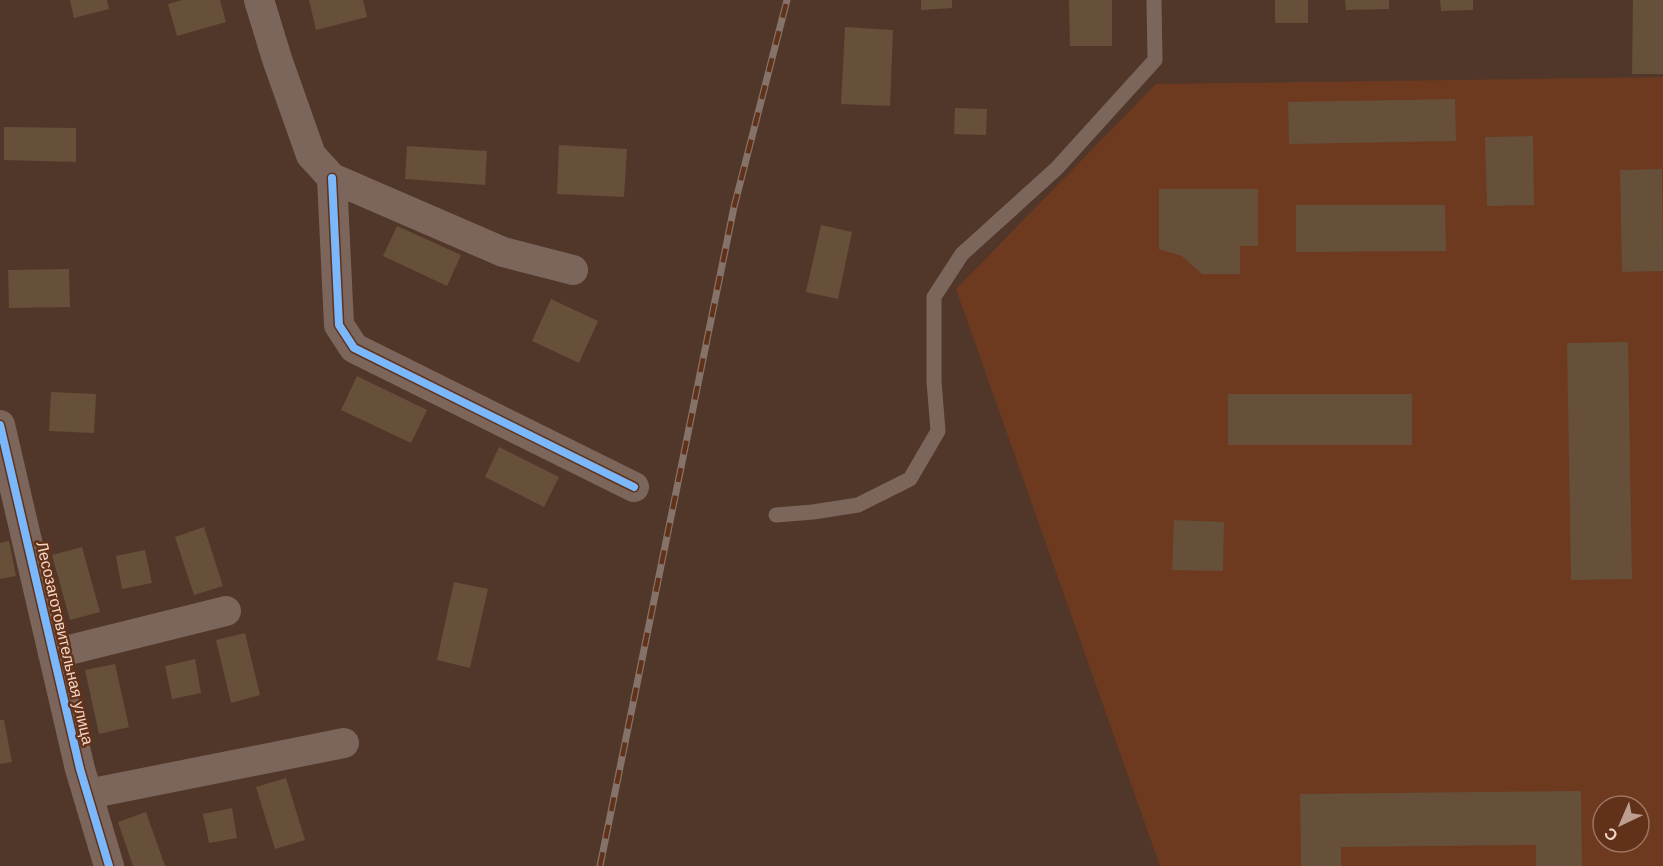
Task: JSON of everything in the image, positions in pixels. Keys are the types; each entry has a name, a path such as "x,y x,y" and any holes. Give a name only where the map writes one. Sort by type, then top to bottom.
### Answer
{"street":[{"path":"260,0 277,59 311,155 332,178 503,252 573,270"},
{"path":"332,178 339,325 354,348 634,487"},
{"name":"Лесозаготовительная улица","path":"0,425 53,654 88,794 109,866"},
{"path":"53,654 226,611"},
{"path":"88,794 344,742"}],"lane":[{"path":"776,515 858,505 910,479 938,430 934,381 934,297 962,254 1057,168 1155,60 1154,0"}],"shaded area":[{"path":"1663,77 1663,866 1160,866 956,289 1156,84"}],"building":[{"path":"70,0 107,0 109,9 74,18"},
{"path":"182,0 220,0 226,22 177,36 168,4"},
{"path":"309,0 363,0 367,17 316,30"},
{"path":"921,0 952,0 952,8 921,10"},
{"path":"1069,0 1112,0 1112,46 1070,46"},
{"path":"1275,0 1308,0 1308,23 1275,23"},
{"path":"1345,0 1389,0 1389,9 1346,10"},
{"path":"1440,0 1473,0 1473,10 1441,11"},
{"path":"1633,0 1663,0 1663,74 1632,74"},
{"path":"845,27 893,30 890,106 841,104"},
{"path":"1455,99 1456,141 1289,144 1288,102"},
{"path":"955,108 987,109 986,135 954,134"},
{"path":"4,127 76,128 76,162 4,160"},
{"path":"1533,136 1534,205 1487,206 1485,137"},
{"path":"559,145 627,149 624,197 557,194"},
{"path":"407,146 487,151 485,185 405,179"},
{"path":"1662,169 1663,271 1622,272 1620,170"},
{"path":"1159,189 1258,189 1258,246 1240,246 1240,274 1202,274 1182,256 1159,249"},
{"path":"1296,205 1445,205 1446,251 1296,252"},
{"path":"821,225 852,232 838,299 806,292"},
{"path":"397,226 461,255 447,286 383,256"},
{"path":"69,269 70,307 9,308 8,270"},
{"path":"551,299 598,321 579,363 532,341"},
{"path":"1628,342 1632,579 1571,580 1567,343"},
{"path":"357,376 427,410 411,443 341,410"},
{"path":"51,392 96,394 94,433 49,431"},
{"path":"1228,394 1412,394 1412,445 1228,445"},
{"path":"499,447 559,477 544,507 485,477"},
{"path":"1174,520 1224,522 1223,571 1172,570"},
{"path":"204,527 223,586 194,595 175,537"},
{"path":"9,541 16,576 0,579 0,543"},
{"path":"82,547 100,612 70,620 52,555"},
{"path":"145,550 152,583 122,589 116,556"},
{"path":"454,582 488,589 470,668 437,660"},
{"path":"245,633 260,695 231,703 216,640"},
{"path":"195,659 201,693 172,699 165,666"},
{"path":"115,664 129,727 99,734 85,670"},
{"path":"0,720 4,720 12,762 0,764"},
{"path":"286,778 305,840 275,849 256,787"},
{"path":"1581,791 1582,866 1536,866 1536,845 1341,847 1341,866 1301,866 1300,794"},
{"path":"232,808 237,838 209,843 203,814"},
{"path":"146,812 165,866 133,866 118,822"}],"railway":[{"path":"600,866 734,207 787,0"}],"cycle path":[{"path":"332,178 339,325 354,348 634,487"},
{"path":"0,425 80,769 109,866"}]}
